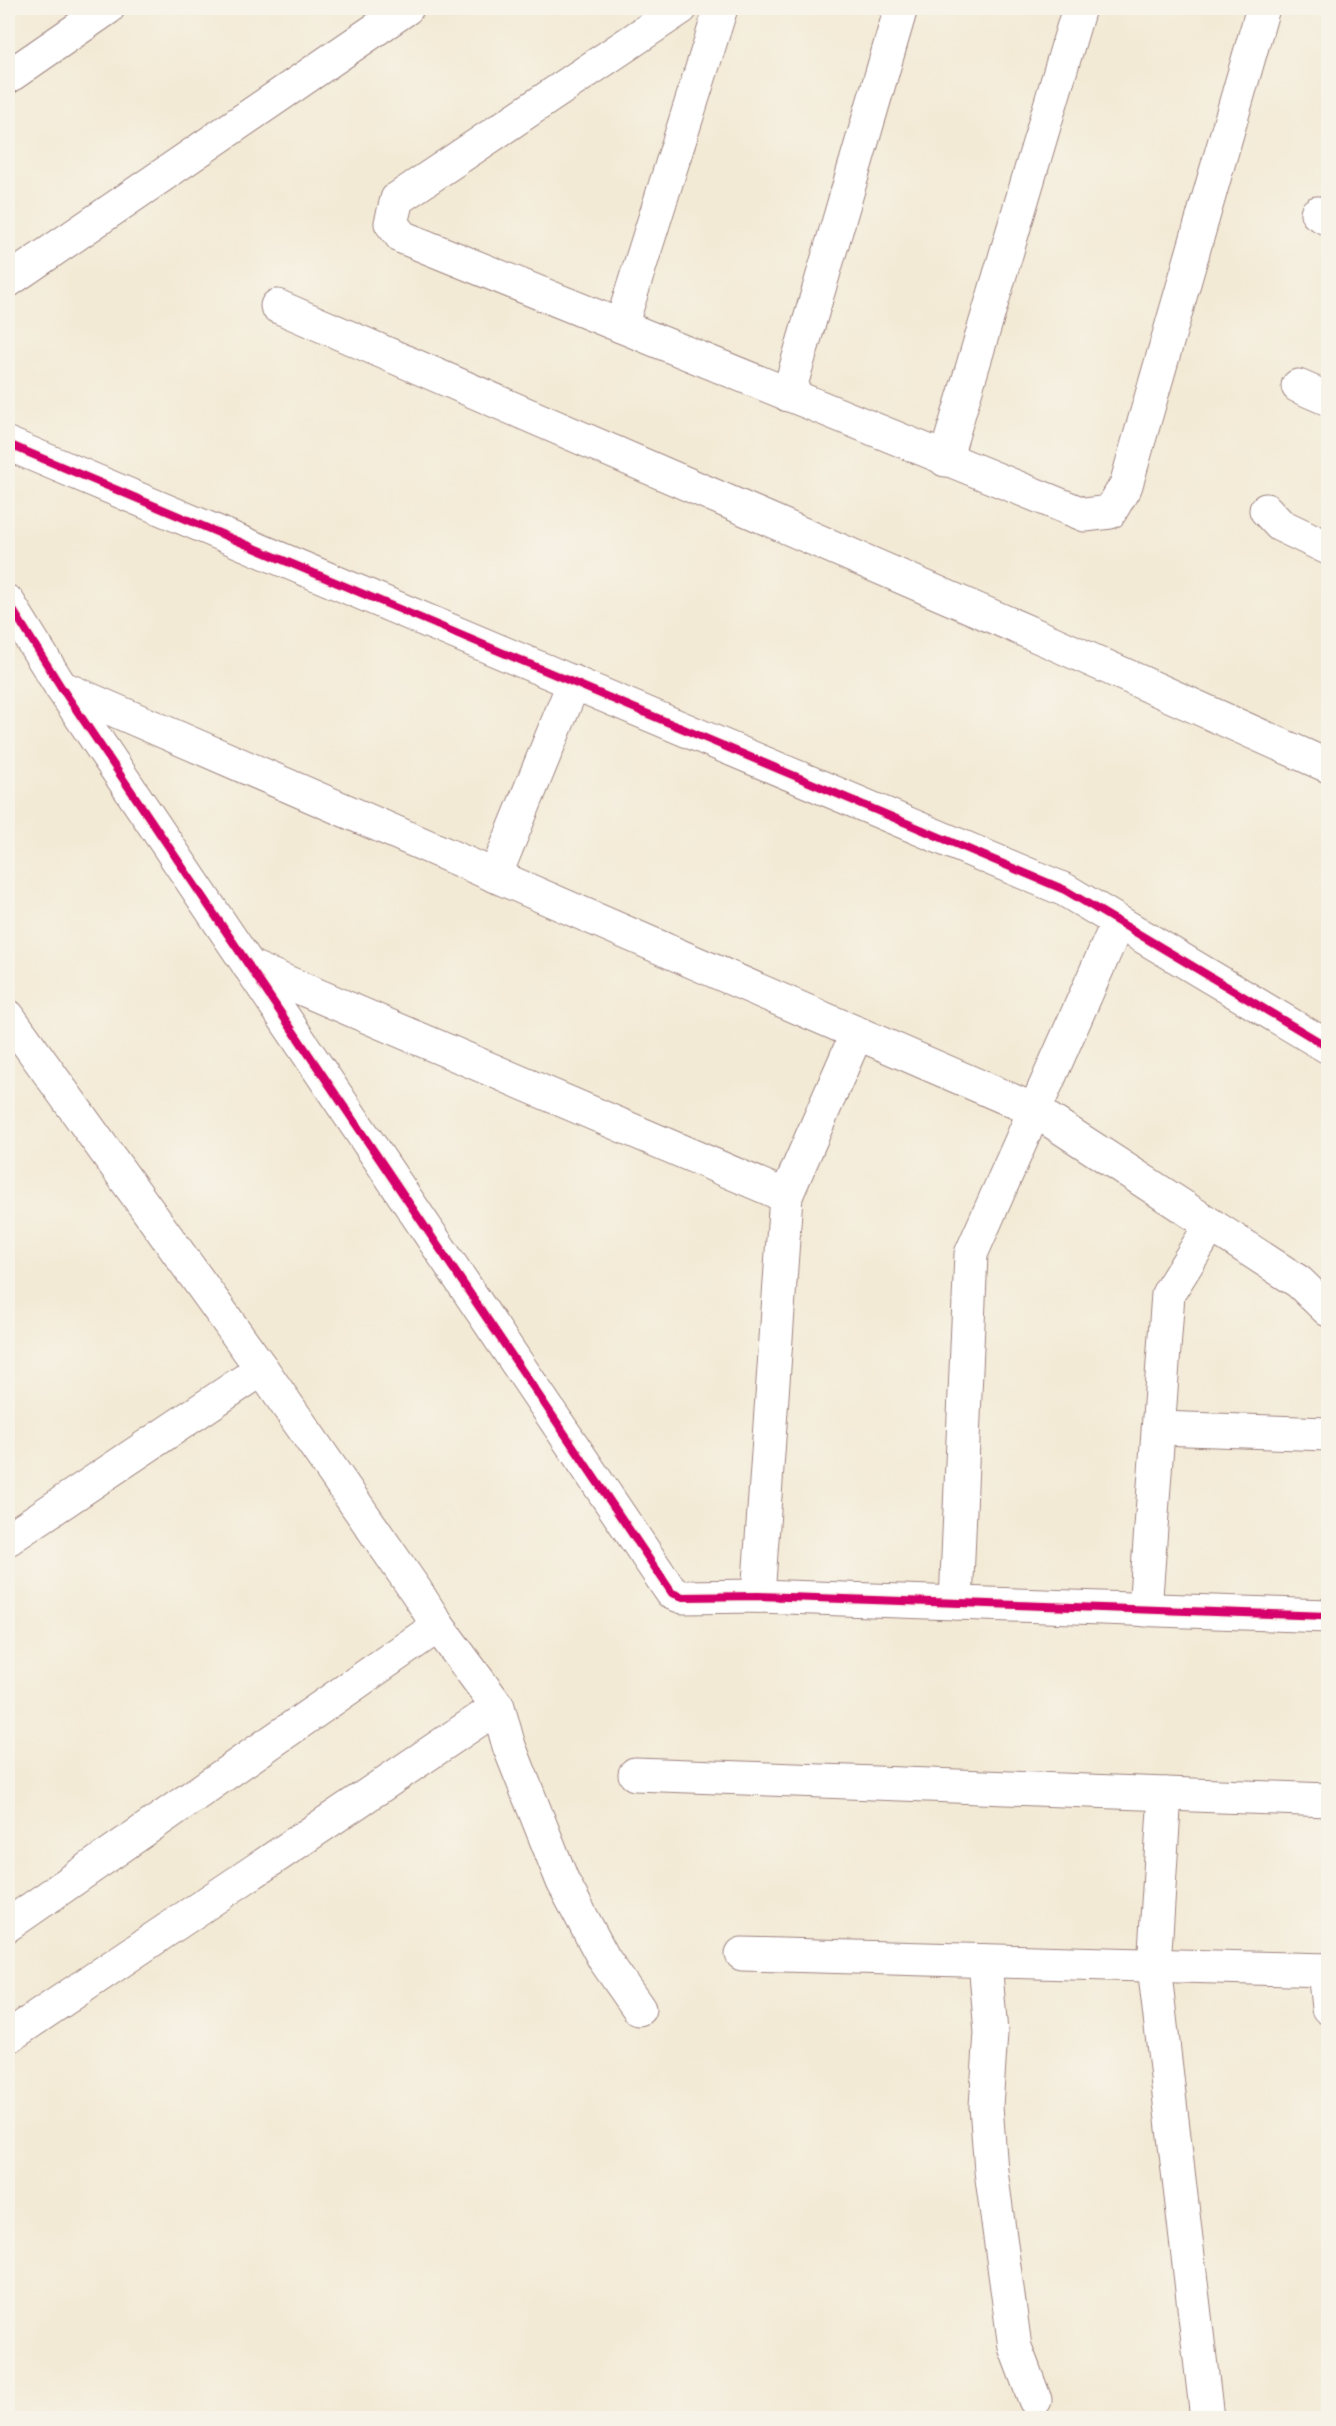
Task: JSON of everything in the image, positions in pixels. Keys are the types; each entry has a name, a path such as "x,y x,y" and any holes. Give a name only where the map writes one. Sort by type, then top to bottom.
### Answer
{"street":[{"path":"8,77 108,8"},
{"path":"10,275 407,8"},
{"path":"681,8 397,200 392,223 402,237 1084,515 1110,512 1126,485 1263,8"},
{"path":"621,326 721,8"},
{"path":"789,395 901,8"},
{"path":"945,460 1079,8"},
{"path":"277,306 1038,636 1329,766"},
{"path":"1298,386 1329,399"},
{"path":"8,444 1065,890 1329,1047"},
{"path":"1266,510 1280,525 1329,548"},
{"path":"8,602 61,687 672,1593 683,1597 758,1596 1329,1616"},
{"path":"495,876 574,682"},
{"path":"61,687 1034,1110 1299,1282 1329,1310"},
{"path":"956,1603 971,1254 1118,922"},
{"path":"249,966 786,1196"},
{"path":"8,1016 19,1056 262,1369 438,1626 498,1707 509,1746 563,1882 604,1959 639,2009"},
{"path":"758,1596 786,1196 857,1033"},
{"path":"1145,1610 1168,1294 1211,1225"},
{"path":"8,1539 262,1369"},
{"path":"1159,1428 1329,1434"},
{"path":"8,1925 438,1626"},
{"path":"8,2037 498,1707"},
{"path":"635,1774 1329,1800"},
{"path":"1165,1794 1154,1966 1207,2418"},
{"path":"742,1954 1326,1970 1329,2008"},
{"path":"985,1961 991,2034 986,2106 991,2171 1015,2347 1035,2400"}],"cycle path":[{"path":"8,444 1065,890 1328,1047"},
{"path":"8,602 61,687 672,1593 683,1597 758,1596 1328,1616"}]}
